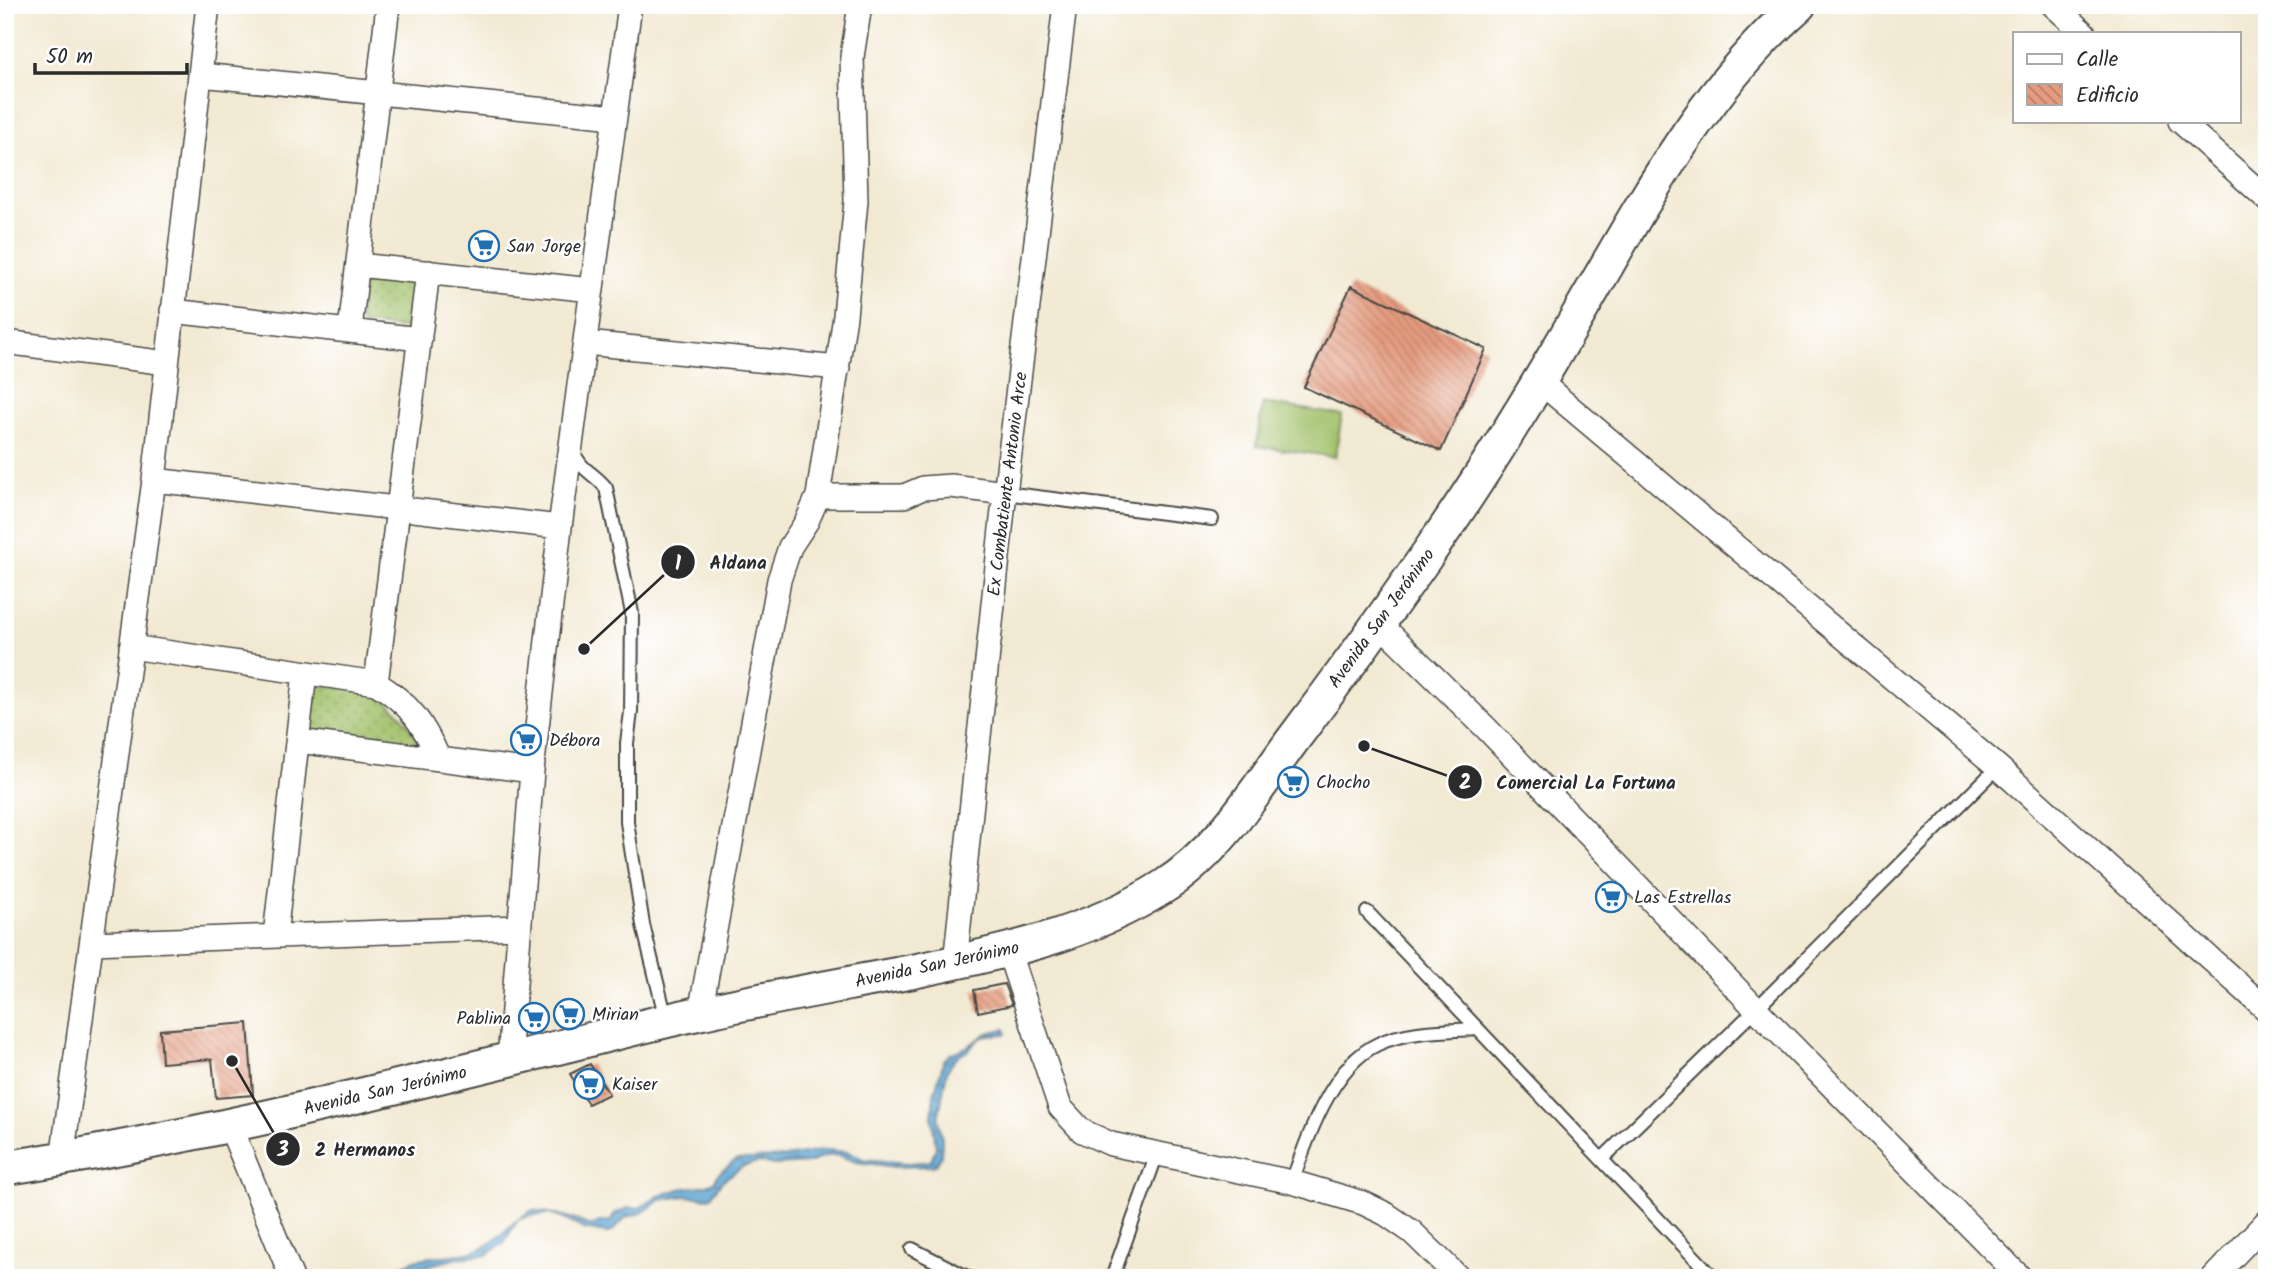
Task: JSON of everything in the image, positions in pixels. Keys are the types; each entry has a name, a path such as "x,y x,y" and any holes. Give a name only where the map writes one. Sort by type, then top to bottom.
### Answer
{"street":[{"path":"62,1158 154,480 208,5"},
{"path":"350,330 388,5"},
{"path":"509,1060 532,771 561,527 630,5"},
{"path":"700,1013 779,580 790,547 807,521 818,496 845,316 856,201 852,57 860,5"},
{"name":"Ex Combatiente Antonio Arce","path":"955,963 1005,493 1065,5"},
{"name":"Avenida San Jerónimo","path":"5,1168 230,1126 700,1013 955,963 1074,930 1121,911 1164,886 1191,866 1216,841 1379,623 1463,504 1540,382 1625,234 1704,110 1746,57 1799,5"},
{"path":"2053,5 2083,32"},
{"path":"201,75 615,117"},
{"path":"2181,122 2267,199"},
{"path":"358,265 592,290"},
{"path":"376,682 428,272"},
{"path":"172,311 420,339"},
{"path":"5,342 167,363"},
{"path":"586,343 838,368"},
{"path":"1540,382 1998,767 2267,1010"},
{"path":"154,480 561,527"},
{"path":"818,496 895,497 923,488 951,486 1005,493"},
{"path":"1379,623 1486,728 1756,1009 2021,1278"},
{"path":"131,648 376,682 398,697 417,717 428,733 439,759"},
{"path":"275,936 305,673"},
{"path":"298,741 532,771"},
{"path":"93,943 518,927"},
{"path":"1008,950 1060,1107 1082,1131 1111,1144 1292,1182 1363,1203 1387,1214 1412,1232 1459,1278"},
{"path":"230,1126 292,1278"},
{"path":"2213,1278 2267,1221"}],"lane":[{"path":"572,446 576,460 583,470 601,481 606,488 628,585 632,613 632,647 631,712 626,743 626,822 643,925 667,1021"},
{"path":"1005,493 1212,519"},
{"path":"1602,1159 1998,767"},
{"path":"1367,912 1714,1278"},
{"path":"1292,1182 1306,1140 1322,1106 1344,1073 1362,1054 1378,1044 1413,1034 1478,1029"},
{"path":"1112,1278 1157,1154"},
{"path":"912,1249 969,1278"}],"green space":[{"path":"364,275 418,279 412,329 363,324 359,319"},
{"path":"1263,403 1342,415 1335,457 1256,446"},
{"path":"314,685 357,689 382,698 405,720 421,746 310,731"}],"water":[{"path":"1005,1029 1006,1034 989,1035 979,1039 969,1050 957,1057 947,1071 938,1119 942,1139 941,1156 933,1166 895,1167 856,1162 838,1155 825,1156 809,1163 774,1165 758,1162 742,1167 722,1181 710,1198 684,1196 660,1200 642,1213 626,1217 612,1232 584,1229 549,1214 518,1220 533,1210 565,1216 591,1226 611,1221 614,1214 627,1208 639,1208 659,1196 679,1189 714,1182 718,1174 736,1160 785,1157 827,1150 848,1152 863,1159 909,1163 931,1161 936,1147 932,1118 934,1094 944,1060 950,1054 967,1047 987,1033"},
{"path":"518,1220 503,1244 487,1255 460,1258 400,1272 391,1278 381,1278 415,1260 468,1253 484,1247"}],"building":[{"path":"1351,286 1486,349 1441,451 1304,387"},
{"path":"1004,984 1012,1005 978,1012 974,990"},
{"path":"248,1023 253,1095 216,1098 212,1059 162,1063 160,1030"},
{"name":"Kaiser","path":"590,1064 609,1094 588,1104 570,1074"}],"place":[{"name":"San Jorge","path":"484,246"},
{"name":"Aldana","path":"584,649"},
{"name":"Débora","path":"526,740"},
{"name":"Comercial La Fortuna","path":"1364,746"},
{"name":"Chocho","path":"1293,782"},
{"name":"Las Estrellas","path":"1611,897"},
{"name":"Mirian","path":"569,1014"},
{"name":"Pablina","path":"534,1018"},
{"name":"2 Hermanos","path":"232,1061"},
{"name":"Kaiser","path":"589,1084"}]}
